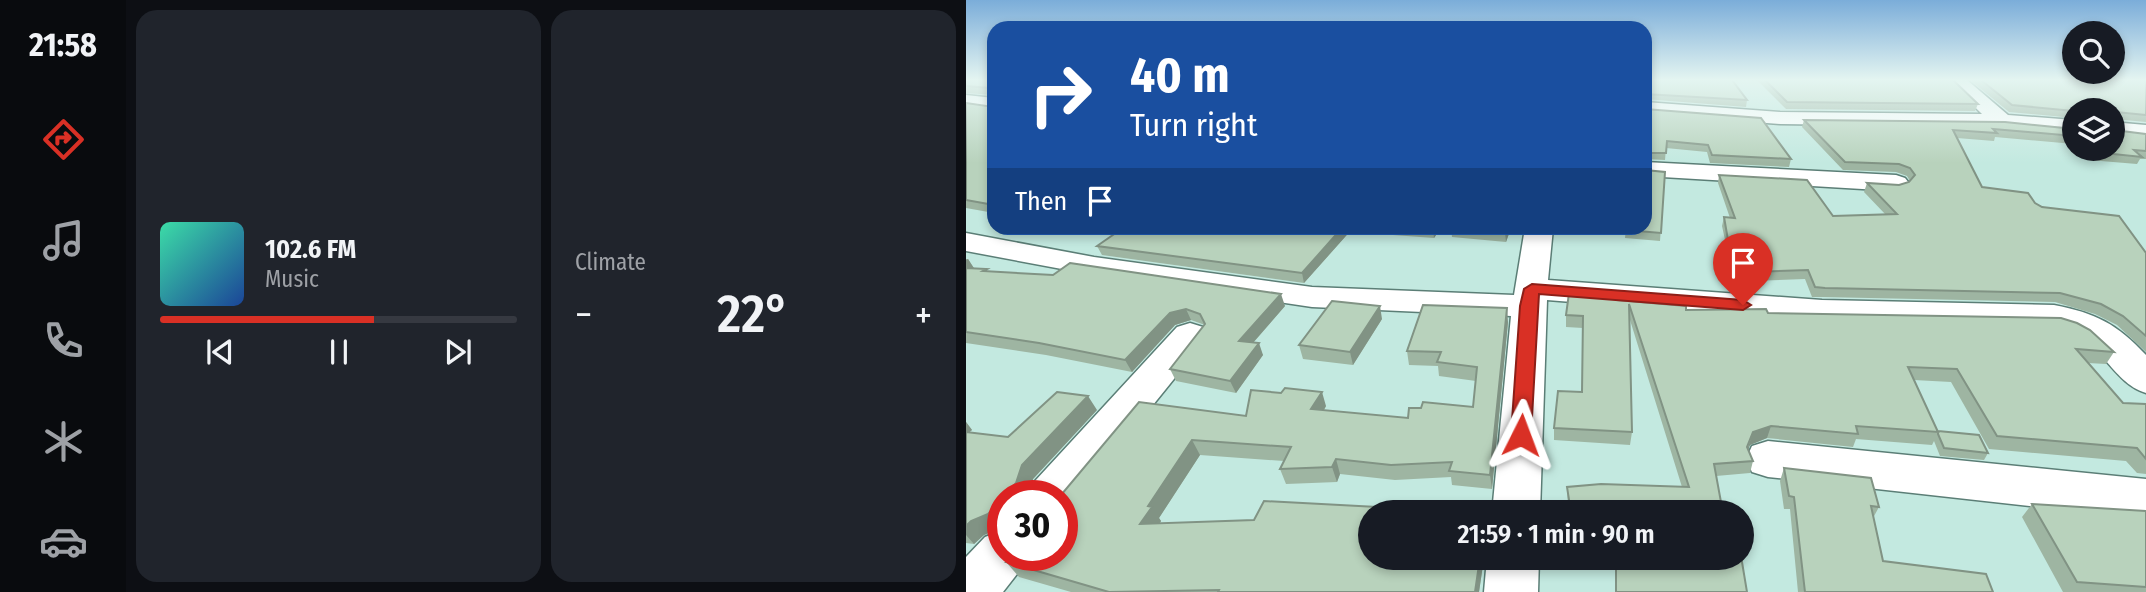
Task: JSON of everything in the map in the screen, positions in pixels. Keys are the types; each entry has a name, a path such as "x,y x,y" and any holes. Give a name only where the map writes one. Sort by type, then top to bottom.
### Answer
{"street":[{"path":"1987,108 2002,121"},
{"path":"1652,109 1780,118 2002,121 2062,126"},
{"path":"2125,131 2146,132"},
{"path":"1652,169 1896,183"},
{"path":"1517,500 1530,298 1538,235"},
{"path":"966,242 1094,266 1312,297 1530,298 1822,311 2054,316 2080,320 2104,334 2146,379"},
{"path":"1065,480 1190,335"},
{"path":"1768,459 2146,499"},
{"path":"1511,592 1512,570"},
{"path":"969,592 987,571"}],"building":[{"path":"966,108 987,108 987,204 966,200"},
{"path":"2125,108 2146,108 2146,115 2125,113"},
{"path":"1652,110 1761,118 1791,159 1712,155 1708,145 1667,141 1666,153 1652,153"},
{"path":"1804,120 2005,122 2062,128 2062,135 1993,129 1997,133 1953,130 1982,187 2028,193 2035,203 2042,207 2119,216 2146,253 2146,336 2123,316 2101,304 2060,293 1825,288 1815,287 1808,270 1753,272 1737,240 1728,240 1724,217 1735,218 1719,175 1807,180 1833,216 1897,214 1867,183 1899,185 1909,182 1915,175 1910,168 1899,164 1845,162"},
{"path":"2125,131 2146,134 2146,151 2134,150 2142,157 2125,155"},
{"path":"1652,171 1665,172 1661,233 1652,232"},
{"path":"1113,235 1336,235 1302,273 1097,246"},
{"path":"1070,263 1281,294 1239,341 1259,343 1230,381 1170,369 1205,324 1200,314 1186,309 1170,313 1125,360 966,332 966,268 1053,275"},
{"path":"1569,293 1616,296 1617,300 1686,306 1686,310 1766,309 1768,313 2061,318 2090,330 2114,352 2076,349 2123,403 2146,404 2146,459 2137,448 1997,436 1957,369 1908,367 1938,432 1856,426 1858,434 1771,426 1753,432 1747,447 1753,461 1714,464 1721,500 1569,500 1567,487 1601,484 1689,487 1629,304 1632,432 1554,428 1558,391 1582,392 1583,316 1566,315"},
{"path":"1332,301 1380,306 1350,352 1299,345"},
{"path":"1423,305 1507,308 1490,475 1449,471 1452,462 1391,465 1336,459 1332,467 1280,469 1291,447 1192,440 1148,506 1152,507 1140,524 1254,520 1264,501 1358,506 1358,570 1478,570 1475,592 1109,592 1037,571 1078,571 1078,480 1074,480 1139,402 1246,416 1251,390 1281,393 1285,388 1322,392 1311,409 1408,418 1409,408 1421,408 1423,402 1473,407 1477,367 1437,362 1441,352 1407,351"},
{"path":"1057,392 1088,396 1022,465 1017,480 987,480 987,514 966,526 966,432 1008,437"},
{"path":"1938,431 1979,435 1988,453 1944,448"},
{"path":"1784,468 1871,478 1879,507 1871,506 1883,561 1986,574 1993,592 1805,592 1794,497 1789,496"},
{"path":"2032,504 2146,511 2146,587 2077,582"},
{"path":"1616,570 1743,570 1747,592 1616,592"}],"route":[{"path":"1521,435 1528,306 1532,289 1743,305"}]}
